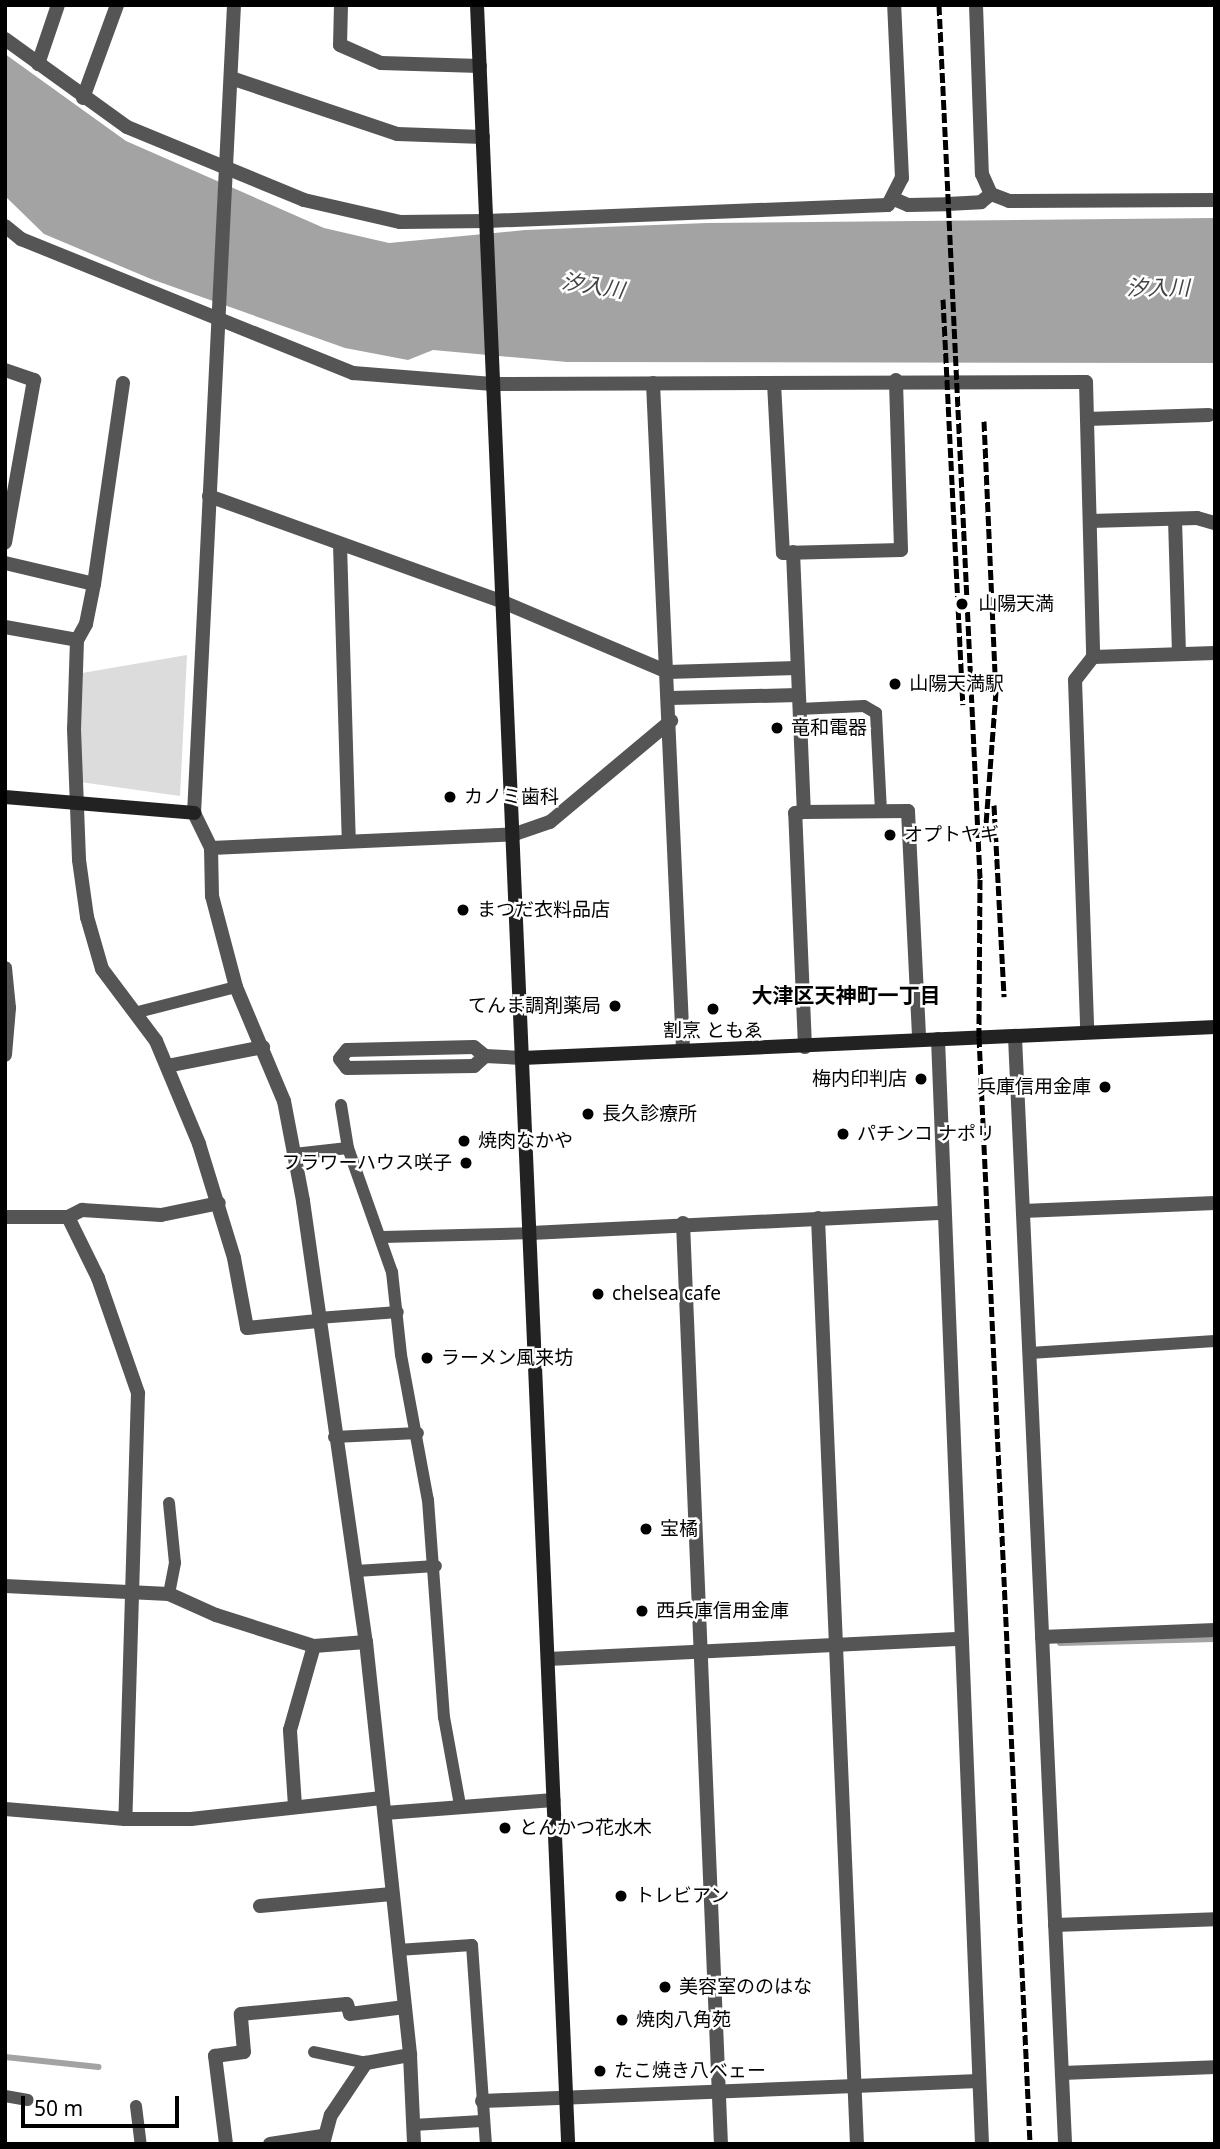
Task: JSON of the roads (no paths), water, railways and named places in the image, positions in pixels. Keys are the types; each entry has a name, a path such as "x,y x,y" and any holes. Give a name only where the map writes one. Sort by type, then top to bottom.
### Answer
{"street":[{"path":"38,64 58,5"},
{"path":"83,98 117,5"},
{"path":"234,5 194,813 211,848 212,896 236,987 284,1101 294,1154 366,1642 410,2055 414,2144"},
{"path":"341,5 340,45 370,59 381,63 480,66"},
{"path":"477,5 515,834 568,2144"},
{"path":"5,39 83,98 127,127 304,200 400,222 487,221 888,205 894,199 902,178 894,5"},
{"path":"976,5 982,174 991,194 1009,201 1215,200"},
{"path":"231,78 397,134 483,137"},
{"path":"894,199 908,205 947,204 981,202 991,194"},
{"path":"5,226 21,239 217,321 353,373 493,384 895,380 1086,382 1093,657 1075,680 1087,1032"},
{"path":"5,370 34,380 5,542"},
{"path":"775,383 783,553 901,550 895,380"},
{"path":"123,383 94,584 86,624 77,640 74,729 79,860 87,917 103,969 138,1012 167,1066 219,1203 247,1328 318,1319"},
{"path":"653,383 670,698 683,1050"},
{"path":"1087,419 1209,415"},
{"path":"208,496 503,602 668,672 797,668"},
{"path":"1090,521 1175,519 1215,523"},
{"path":"1175,519 1179,654"},
{"path":"340,544 349,840"},
{"path":"793,552 803,812"},
{"path":"5,562 94,584"},
{"path":"5,627 77,640"},
{"path":"1093,657 1215,653"},
{"path":"670,698 798,702"},
{"path":"211,848 515,834 550,822 671,721"},
{"path":"5,797 194,813"},
{"path":"805,1047 795,813 803,812 908,811 919,1040"},
{"path":"5,968 9,1008 5,1055"},
{"path":"485,1056 474,1066 347,1068 340,1059 347,1050 474,1047 485,1056 522,1058 1215,1027"},
{"path":"1015,1037 1065,2144"},
{"path":"938,1039 982,2144"},
{"path":"167,1066 263,1047"},
{"path":"5,1217 68,1217 82,1210 161,1215 219,1203"},
{"path":"1023,1211 1215,1203"},
{"path":"530,1233 683,1223 944,1213"},
{"path":"68,1217 98,1278 138,1393 125,1819"},
{"path":"818,1218 839,1644 858,2144"},
{"path":"683,1223 721,2144"},
{"path":"5,1586 169,1594 216,1615 314,1646 366,1642"},
{"path":"1042,1637 1215,1630"},
{"path":"548,1659 962,1639"},
{"path":"295,1806 290,1730 314,1646"},
{"path":"5,1809 125,1819 191,1819 382,1798"},
{"path":"385,1813 460,1805 553,1800"},
{"path":"260,1906 391,1894"},
{"path":"1055,1925 1215,1919"},
{"path":"226,2144 215,2056 244,2052 241,2014 347,2004 349,2014 405,2007"},
{"path":"270,2144 322,2140 366,2063 410,2055"},
{"path":"1062,2073 1215,2067"},
{"path":"482,2101 856,2083 979,2081"}],"lane":[{"path":"798,702 864,706 876,713 881,811"},
{"path":"138,1012 236,987"},
{"path":"341,1105 348,1148 383,1237 398,1312 401,1355 418,1433 436,1566 444,1717 460,1805"},
{"path":"294,1154 348,1148"},
{"path":"383,1237 530,1233"},
{"path":"318,1319 398,1312"},
{"path":"1030,1353 1215,1341"},
{"path":"334,1437 418,1433"},
{"path":"169,1503 175,1563 169,1594"},
{"path":"356,1571 436,1566"},
{"path":"398,1950 472,1945 482,2121 486,2144"},
{"path":"314,2052 366,2063"},
{"path":"5,2096 28,2101"},
{"path":"136,2106 141,2144"},
{"path":"413,2125 482,2121"}],"water":[{"name":"汐入川","path":"5,54 126,141 324,228 389,243 525,230 707,223 1215,218 1215,363 567,362 433,350 408,360 345,348 151,279 44,234 5,196"}],"waterway":[{"path":"1060,1643 1215,1639"},
{"path":"5,2057 98,2067"}],"railway":[{"path":"939,5 980,879 979,1037 1030,2144"},
{"path":"943,299 963,705"},
{"path":"984,421 996,691 985,837"},
{"path":"994,805 1004,997"}],"place":[{"name":"山陽天満","path":"962,604"},
{"name":"山陽天満駅","path":"895,684"},
{"name":"竜和電器","path":"777,728"},
{"name":"カノミ歯科","path":"450,797"},
{"name":"オプトヤギ","path":"890,835"},
{"name":"まつだ衣料品店","path":"463,910"},
{"name":"てんま調剤薬局","path":"615,1006"},
{"name":"割烹 ともゑ","path":"713,1009"},
{"name":"梅内印判店","path":"921,1079"},
{"name":"兵庫信用金庫","path":"1105,1087"},
{"name":"長久診療所","path":"588,1114"},
{"name":"パチンコ ナポリ","path":"843,1134"},
{"name":"焼肉なかや","path":"464,1141"},
{"name":"フラワーハウス咲子","path":"466,1163"},
{"name":"chelsea cafe","path":"598,1294"},
{"name":"ラーメン風来坊","path":"427,1358"},
{"name":"宝橘","path":"646,1529"},
{"name":"西兵庫信用金庫","path":"642,1611"},
{"name":"とんかつ花水木","path":"505,1828"},
{"name":"トレビアン","path":"621,1896"},
{"name":"美容室ののはな","path":"665,1987"},
{"name":"焼肉八角苑","path":"622,2020"},
{"name":"たこ焼き八ベェー","path":"600,2071"}],"district":[{"name":"大津区天神町一丁目","path":"846,995"}]}
